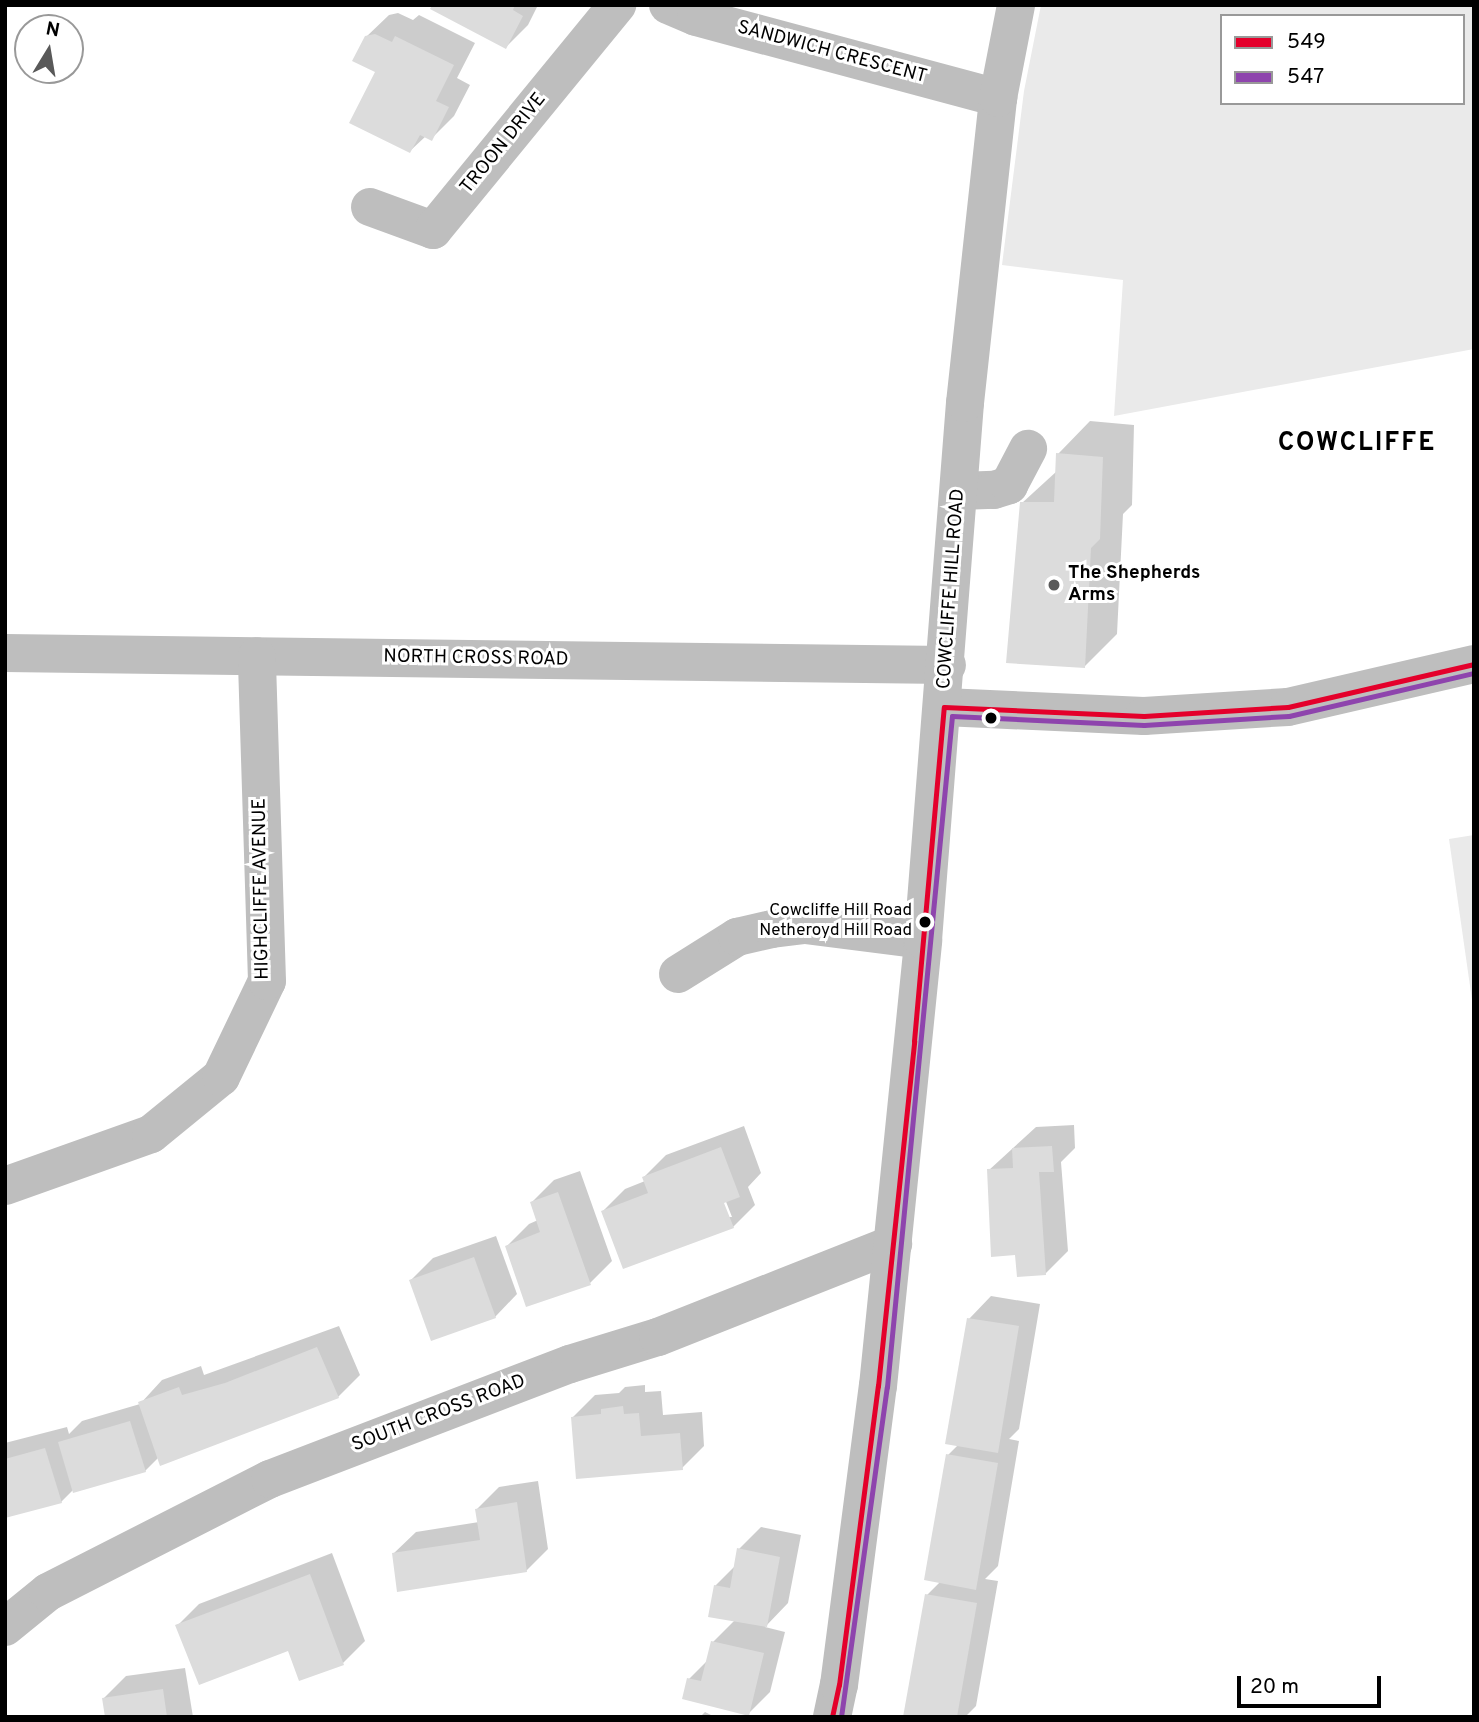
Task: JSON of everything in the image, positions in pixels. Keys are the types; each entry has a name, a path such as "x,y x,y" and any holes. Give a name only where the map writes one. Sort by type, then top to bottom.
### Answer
{"street":[{"name":"TROON DRIVE","path":"370,207 433,230 617,5"},
{"name":"SANDWICH CRESCENT","path":"668,5 696,17 999,98"},
{"name":"COWCLIFFE HILL ROAD","path":"832,1717 852,1590 893,1244 944,707 965,403 999,98 1016,5"},
{"path":"959,491 994,490 1009,485 1028,449"},
{"name":"NORTH CROSS ROAD","path":"5,653 947,665"},
{"name":"HIGHCLIFFE AVENUE","path":"5,1186 151,1134 222,1077 267,981 257,656"},
{"path":"944,707 1144,716 1288,707 1474,664"},
{"path":"678,974 737,937 772,929 805,925 923,940"},
{"name":"SOUTH CROSS ROAD","path":"5,1627 48,1592 270,1479 569,1364 658,1338 893,1244"}],"shaded area":[{"path":"1041,5 1474,5 1474,349 1114,416 1123,280 1002,265 1024,91"},
{"path":"1474,835 1474,1014 1449,839"}],"building":[{"path":"432,5 515,5 513,10 523,16 506,49 430,9"},
{"path":"375,34 392,42 395,36 454,65 436,101 449,107 432,141 420,135 410,153 349,123 375,72 352,61 365,36"},
{"path":"1056,453 1103,457 1100,539 1091,548 1085,668 1006,663 1020,502 1054,502"},
{"path":"1052,1146 1054,1172 1039,1172 1046,1275 1017,1277 1015,1255 991,1257 987,1169 1013,1168 1012,1148"},
{"path":"721,1147 740,1197 724,1203 734,1228 623,1269 601,1211 648,1193 642,1177"},
{"path":"558,1192 591,1285 526,1307 505,1246 540,1232 530,1202"},
{"path":"474,1257 496,1318 431,1341 409,1280"},
{"path":"967,1318 1019,1326 998,1453 945,1444"},
{"path":"317,1347 339,1398 160,1466 138,1402 179,1387 182,1395 225,1383"},
{"path":"623,1406 624,1414 639,1413 641,1436 680,1433 683,1470 576,1479 571,1417 601,1414 601,1409"},
{"path":"130,1421 146,1472 73,1493 58,1442"},
{"path":"45,1448 62,1503 5,1518 5,1459"},
{"path":"946,1454 998,1463 976,1590 924,1580"},
{"path":"517,1502 527,1572 397,1592 392,1553 480,1540 475,1509"},
{"path":"737,1548 780,1557 767,1627 708,1617 714,1585 730,1588"},
{"path":"310,1574 344,1665 299,1681 288,1651 199,1685 175,1625"},
{"path":"925,1594 977,1603 957,1717 903,1717"},
{"path":"711,1641 764,1653 749,1716 682,1699 687,1678 701,1681"},
{"path":"163,1689 167,1717 105,1717 102,1698"}],"transit line":[{"name":"549","path":"832,1717 839,1685 878,1386 914,1041 944,707 1144,716 1288,707 1474,664"},
{"name":"547","path":"841,1717 887,1387 952,716 1144,725 1289,716 1474,673"}],"place":[{"name":"The Shepherds Arms","path":"1054,585"},
{"name":"Cowcliffe Hill Road Netheroyd Hill Road","path":"925,922"}],"district":[{"name":"COWCLIFFE","path":"1357,444"}]}
